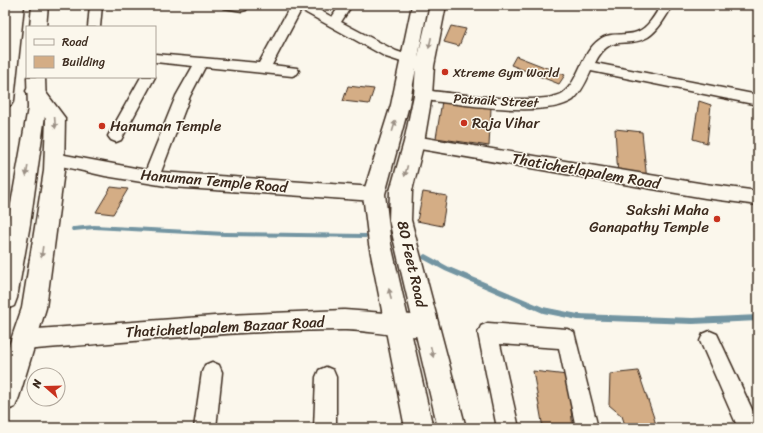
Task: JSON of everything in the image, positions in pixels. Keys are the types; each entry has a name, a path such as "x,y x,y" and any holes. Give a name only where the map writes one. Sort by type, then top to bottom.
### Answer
{"street":[{"path":"5,100 16,5"},
{"path":"38,26 40,5"},
{"path":"94,26 96,5"},
{"path":"228,5 242,7"},
{"path":"264,67 297,5"},
{"name":"Patnaik Street","path":"301,5 391,54 415,85 529,105 559,101 567,97 588,66 597,48 604,42 614,38 638,36 646,32 654,25 667,5"},
{"path":"334,23 346,5"},
{"name":"80 Feet Road","path":"420,5 415,85 414,142 401,191 400,220 452,428"},
{"name":"80 Feet Road","path":"418,428 380,244 374,194 415,85 438,5"},
{"path":"156,60 264,67 292,71"},
{"path":"151,177 183,96 201,63"},
{"path":"588,66 758,100"},
{"path":"116,136 147,78"},
{"path":"5,397 34,308 54,159 56,118 35,84"},
{"path":"5,298 20,224 37,108 35,84"},
{"name":"Thatichetlapalem Road","path":"414,142 705,191 758,198"},
{"name":"Hanuman Temple Road","path":"54,159 92,168 188,182 253,187 326,189 374,194"},
{"name":"Thatichetlapalem Bazaar Road","path":"24,340 228,325 344,320 426,326"},
{"path":"508,428 488,333 567,339 587,428"},
{"path":"710,341 750,428"},
{"path":"205,428 212,372"},
{"path":"325,428 326,376"}],"building":[{"path":"451,26 466,29 459,46 444,42"},
{"path":"516,56 565,75 559,84 511,65"},
{"path":"348,86 374,89 369,104 343,101"},
{"name":"Raja Vihar","path":"442,101 491,108 489,146 436,138"},
{"path":"699,101 711,105 707,143 693,139"},
{"path":"615,129 642,132 647,181 618,176"},
{"path":"111,187 128,189 113,214 96,212"},
{"path":"423,192 447,196 442,226 417,221"},
{"path":"533,371 567,375 573,428 543,428"},
{"path":"638,371 657,428 626,428 622,416 609,405 610,374"}],"waterway":[{"path":"74,229 94,227 225,234 364,236"},
{"path":"425,257 447,269 543,310 578,317 693,321 758,318"}],"place":[{"name":"Xtreme Gym World","path":"445,72"},
{"name":"Raja Vihar","path":"464,123"},
{"name":"Hanuman Temple","path":"102,126"},
{"name":"Sakshi Maha Ganapathy Temple","path":"717,219"}]}
